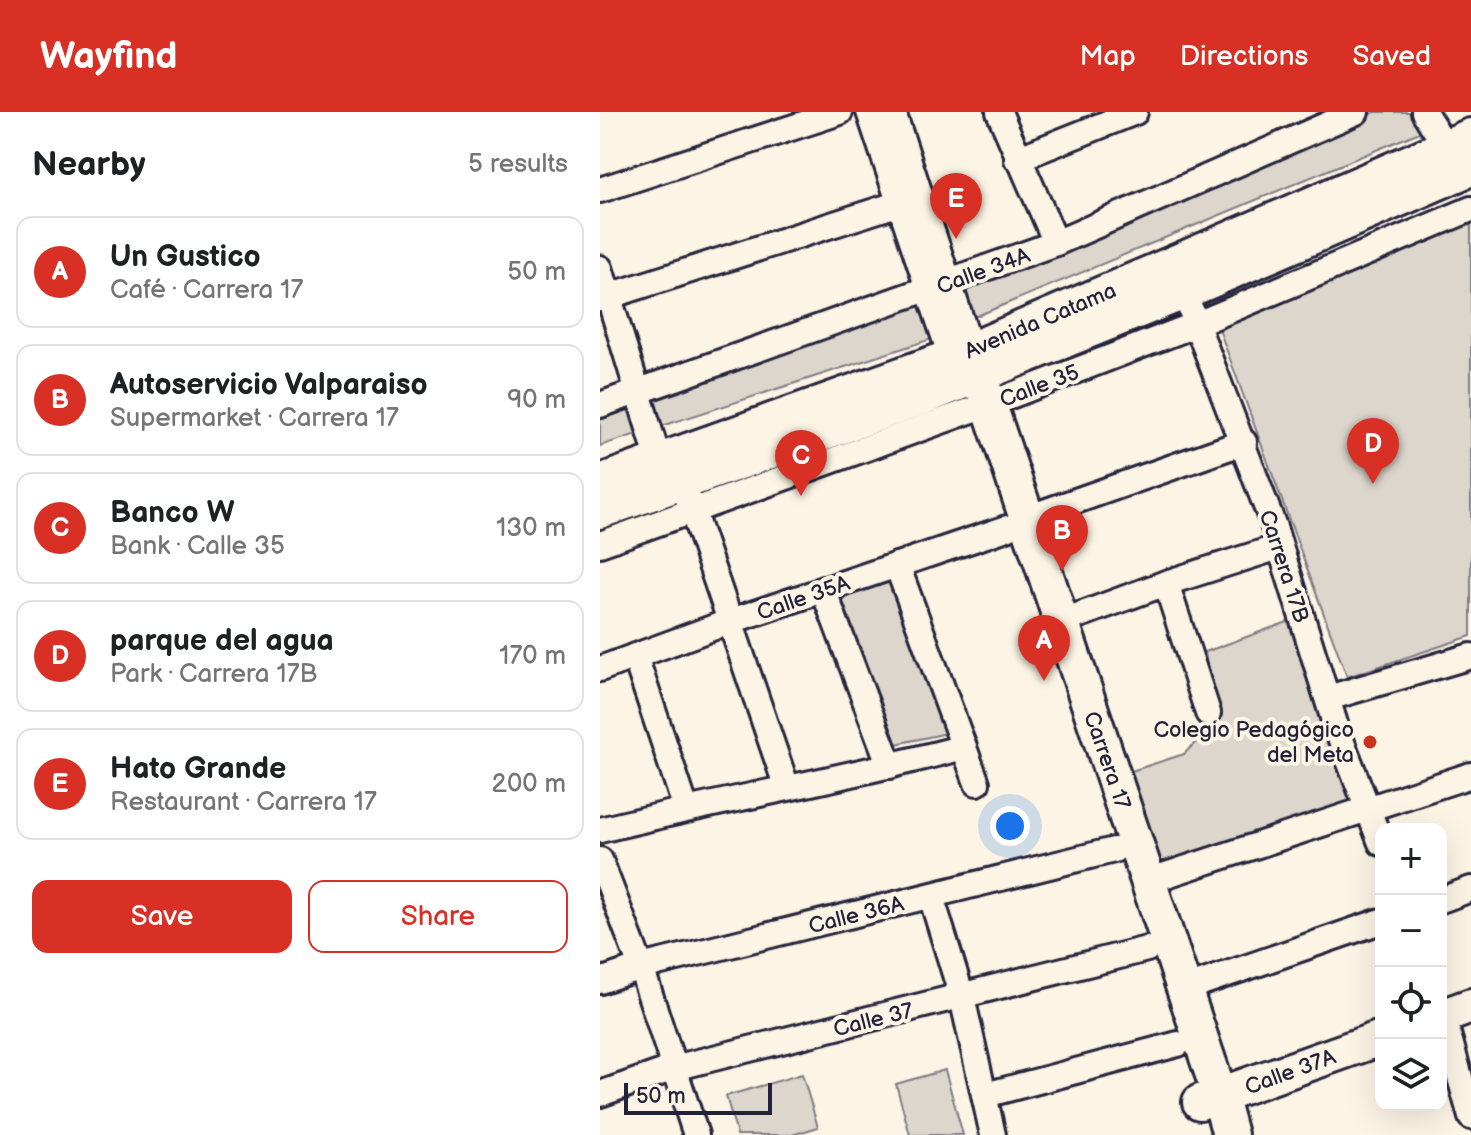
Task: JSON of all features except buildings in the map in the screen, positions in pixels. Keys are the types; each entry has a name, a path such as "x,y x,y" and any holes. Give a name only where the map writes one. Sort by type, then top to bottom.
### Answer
{"street":[{"path":"600,190 840,112"},
{"name":"Carrera 17","path":"869,112 900,203 939,287"},
{"name":"Carrera 17","path":"893,112 939,287 1017,523 1114,850 1178,1044 1208,1111 1230,1135"},
{"path":"999,112 1056,243"},
{"path":"1017,159 1103,118 1135,112"},
{"name":"Calle 34A","path":"600,405 1056,243 1356,112"},
{"path":"1424,112 1463,150"},
{"name":"Avenida Catama","path":"600,511 969,380 1184,292 1463,150"},
{"name":"Avenida Catama","path":"969,380 1463,150"},
{"path":"604,298 900,203"},
{"name":"Calle 35","path":"600,544 678,485 969,380 1197,324 1471,209"},
{"path":"600,268 604,298 638,393 731,621 787,788"},
{"name":"Carrera 17B","path":"1184,292 1244,442 1328,698 1375,828"},
{"name":"Calle 35A","path":"600,669 1244,442"},
{"name":"Avenida Catama","path":"600,482 678,485"},
{"name":"Carrera 17","path":"1017,523 1061,622 1184,989 1208,1111"},
{"path":"1061,622 1166,583 1279,547"},
{"path":"897,565 977,783"},
{"path":"1166,583 1208,713"},
{"path":"823,589 890,766"},
{"path":"635,656 686,809"},
{"path":"1328,698 1471,656"},
{"path":"600,830 964,747"},
{"path":"1148,881 1471,775"},
{"name":"Calle 36A","path":"600,981 641,967 1114,850"},
{"path":"602,869 641,967 696,1135"},
{"path":"1447,898 1471,889"},
{"path":"931,896 962,997 993,1135"},
{"path":"1184,989 1375,923"},
{"name":"Calle 37","path":"600,1094 674,1068 1147,949"},
{"path":"1449,1012 1471,1117"},
{"name":"Calle 37A","path":"1208,1111 1379,1039"},
{"path":"985,1095 1178,1044"}],"shaded area":[{"path":"1375,112 1418,112 1427,129 972,318 966,291"},
{"path":"1471,218 1471,636 1347,677 1220,332 1225,315"},
{"path":"925,304 938,337 600,446 600,412"},
{"path":"892,581 952,732 896,744 841,596"},
{"path":"1293,620 1360,807 1151,874 1122,774 1184,754 1215,723 1205,652"},
{"path":"945,1070 963,1135 910,1135 896,1084"},
{"path":"802,1074 818,1127 792,1135 737,1135 726,1096"}],"place":[{"name":"Hato Grande","path":"956,239"},
{"name":"parque del agua","path":"1373,484"},
{"name":"Banco W","path":"801,496"},
{"name":"Autoservicio Valparaiso","path":"1062,571"},
{"name":"Un Gustico","path":"1044,681"},
{"name":"Colegio Pedagógico del Meta","path":"1370,742"}]}
